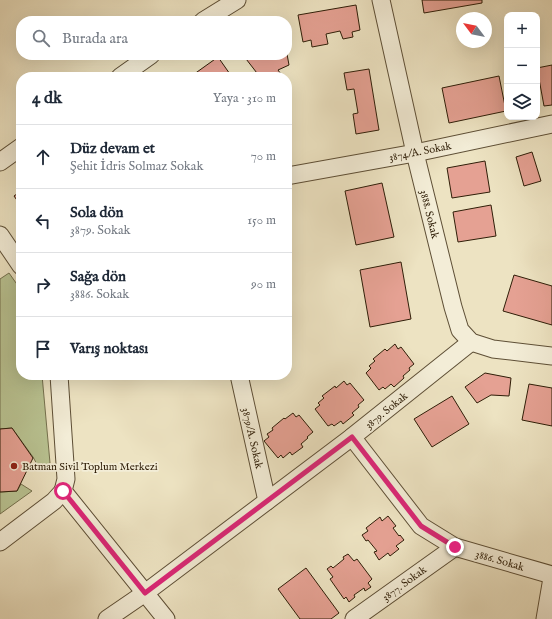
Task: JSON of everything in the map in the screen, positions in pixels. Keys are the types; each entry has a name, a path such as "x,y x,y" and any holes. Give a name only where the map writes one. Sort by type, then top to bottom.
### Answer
{"street":[{"path":"211,16 237,0"},
{"name":"3888. Sokak","path":"381,0 414,152 453,307 460,330 470,342"},
{"path":"127,72 144,60"},
{"name":"3874/A. Sokak","path":"292,175 551,127"},
{"path":"0,162 16,151"},
{"path":"0,235 16,259"},
{"path":"470,342 493,348 552,356"},
{"name":"3879. Sokak","path":"107,619 145,593 352,437 470,342"},
{"path":"0,542 54,501 63,491 66,480 59,380"},
{"name":"3879/A. Sokak","path":"240,380 267,501"},
{"name":"3886. Sokak","path":"352,437 421,526 455,547 552,575"},
{"path":"63,491 166,619"},
{"name":"3877. Sokak","path":"354,619 455,547"},
{"path":"545,619 552,578"}],"green space":[{"path":"9,273 16,283 16,380 42,380 50,463 40,470 33,457 12,428 0,429 0,279"},
{"path":"21,484 32,491 0,514 0,492 17,491"}],"building":[{"path":"422,0 482,0 482,3 424,13"},
{"path":"356,5 360,30 352,32 353,37 343,39 340,31 326,34 328,44 312,47 311,40 303,42 298,15"},
{"path":"214,60 220,60 228,72 197,72"},
{"path":"247,60 288,60 289,65 278,70 279,72 256,72"},
{"path":"552,65 552,105 544,106 540,84 540,67"},
{"path":"369,69 379,130 356,134 353,114 358,113 354,89 347,90 344,73"},
{"path":"499,76 504,101 504,111 449,123 442,88"},
{"path":"532,152 541,181 524,186 516,157"},
{"path":"485,161 490,192 452,198 447,168"},
{"path":"382,183 394,237 356,245 345,191"},
{"path":"491,205 496,236 458,242 453,212"},
{"path":"401,262 411,319 370,327 360,270"},
{"path":"514,275 552,286 552,325 503,311"},
{"path":"395,344 398,349 401,347 414,364 403,376 404,378 394,387 391,384 385,389 383,387 379,390 366,373 371,368 369,366 375,361 373,359 385,349 387,351"},
{"path":"485,373 511,378 509,396 491,395 477,403 465,387"},
{"path":"344,381 347,385 350,383 364,400 352,413 354,415 343,424 341,421 334,426 332,424 328,426 315,409 320,405 318,403 324,398 322,396 335,386 336,388"},
{"path":"529,384 552,388 552,426 522,420"},
{"path":"452,396 469,424 432,447 414,419"},
{"path":"293,413 296,417 299,415 313,432 301,444 303,447 292,455 290,452 283,458 281,455 278,458 264,441 269,437 267,434 273,430 272,428"},
{"name":"Batman Sivil Toplum Merkezi","path":"12,428 33,458 17,491 0,492 0,429"},
{"path":"388,516 396,526 393,528 404,540 396,546 399,549 390,556 388,553 379,560 374,552 377,551 362,535 368,531 366,528 380,517 382,521"},
{"path":"348,554 354,561 357,559 372,579 368,583 371,587 365,591 364,588 354,595 355,597 349,602 346,597 344,599 330,579 333,577 327,569 331,566 333,568 344,559 343,557"},
{"path":"306,568 339,613 331,619 300,619 278,589"}],"place":[{"name":"Batman Sivil Toplum Merkezi","path":"14,466"}],"route":[{"path":"63,491 145,593 352,437 421,526 455,547"}]}
